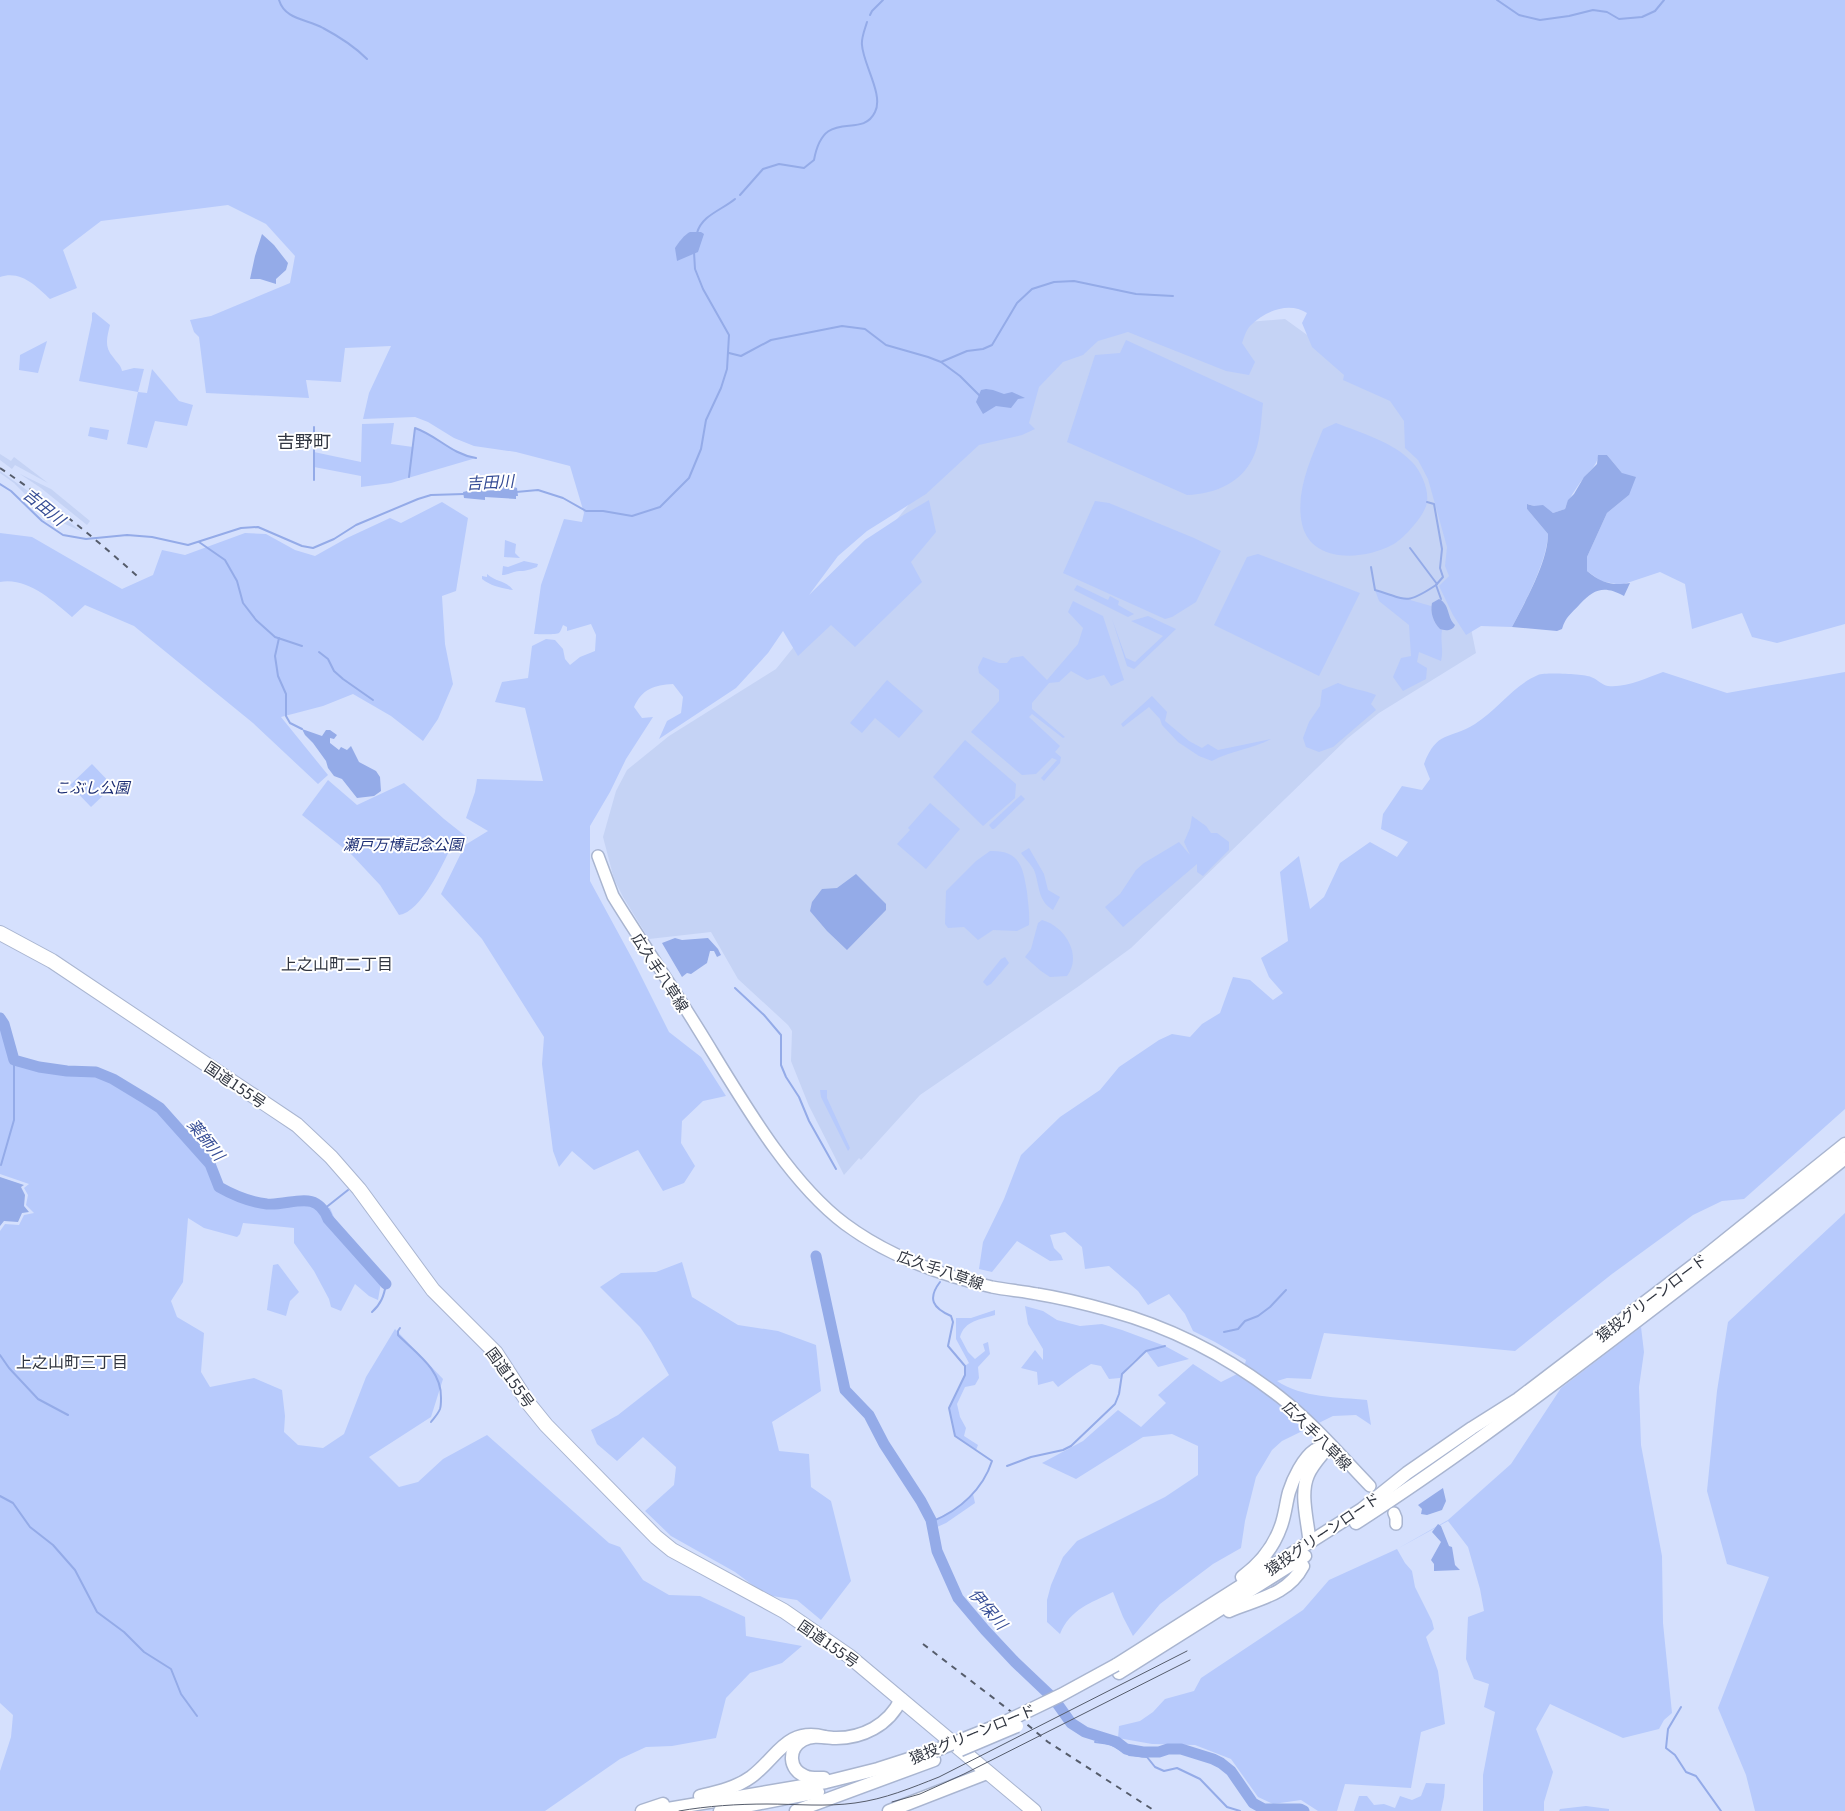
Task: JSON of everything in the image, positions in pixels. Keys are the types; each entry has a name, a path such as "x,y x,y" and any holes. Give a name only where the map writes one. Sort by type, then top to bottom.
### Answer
{"highway":[{"name":"国道155号","path":"0,933 52,962 303,1130 331,1157 359,1189 433,1290 496,1353 546,1425 656,1537 672,1550 806,1626 849,1656 1034,1811"}],"main road":[{"name":"広久手八草線","path":"598,856 613,896 759,1125 801,1180 845,1224 886,1249 922,1266 990,1286 1034,1293 1113,1312 1171,1332 1201,1346 1243,1371 1281,1398 1370,1486"},
{"name":"猿投グリーンロード","path":"1117,1669 1149,1643 1362,1509 1422,1462 1518,1399 1703,1258 1845,1144"},
{"name":"猿投グリーンロード","path":"765,1798 856,1784 937,1756 1117,1669 1200,1623 1406,1490 1486,1434 1739,1243 1845,1158"},
{"path":"1309,1537 1306,1483 1312,1467 1329,1444"},
{"path":"1149,1643 1260,1562 1277,1537 1294,1480 1306,1460 1315,1451 1329,1444"},
{"path":"1200,1623 1217,1618 1280,1591 1297,1576 1303,1566"},
{"path":"839,1779 805,1776 800,1773 793,1765 792,1754 798,1744 814,1736 855,1736 870,1731 888,1719 902,1699"},
{"path":"642,1811 736,1785 750,1778 789,1741 809,1734 825,1737"},
{"path":"796,1811 937,1756"},
{"name":"猿投グリーンロード","path":"765,1798 937,1756"},
{"path":"890,1811 988,1774"},
{"path":"656,1811 765,1798"},
{"path":"720,1811 765,1798"}],"shaded area":[{"path":"690,232 701,232 704,234 698,252 677,261 675,248"},
{"path":"262,234 274,245 288,263 286,270 276,279 276,284 260,279 250,279"},
{"path":"1285,319 1429,423 1476,653 1379,713 1348,738 1131,948 920,1095 861,1160 859,1158 844,1175 809,1106 791,1061 792,1031 788,1025 738,979 711,932 649,939 623,897 614,879 603,837 616,791 627,770 669,736 776,669 931,477 1080,336"},
{"path":"986,389 1004,394 1012,392 1025,398 1018,399 1011,408 996,406 983,414 976,402 981,390"},
{"path":"0,454 11,461 14,457 48,483 15,465 12,469 0,460"},
{"path":"1598,455 1607,455 1622,473 1636,477 1629,495 1607,513 1587,557 1587,571 1597,578 1612,584 1630,583 1624,596 1611,590 1595,592 1580,604 1567,618 1562,629 1557,631 1512,627 1535,582 1547,545 1548,534 1527,509 1527,504 1534,506 1543,505 1553,513 1565,509 1568,500 1584,477 1597,464"},
{"path":"0,471 81,531 58,521 0,473"},
{"path":"20,474 51,489 90,521 87,525 41,488"},
{"path":"506,485 514,485 517,488 518,496 516,496 516,499 485,497 485,500 464,498 463,492 484,487 485,491"},
{"path":"1439,599 1445,604 1455,625 1451,629 1440,629 1434,620 1431,610 1432,603"},
{"path":"302,729 322,736 326,730 330,730 337,735 334,739 330,738 330,743 339,750 341,747 347,750 351,746 359,762 376,771 380,777 381,791 374,796 357,798 342,779 334,776 328,768 326,761"},
{"path":"856,874 886,904 886,910 847,950 810,911 812,902 822,889 837,888"},
{"path":"675,938 682,940 708,938 721,955 717,957 714,951 710,951 707,963 691,974 687,973 682,977 662,943"},
{"path":"0,1177 24,1185 21,1187 25,1195 24,1206 29,1212 22,1213 18,1222 4,1221 0,1226"},
{"path":"1443,1488 1446,1501 1442,1510 1427,1515 1421,1514 1422,1509 1418,1505"},
{"path":"1438,1524 1441,1526 1449,1546 1452,1547 1455,1565 1460,1570 1434,1571 1434,1564 1431,1560 1441,1542 1432,1532"}],"green space":[{"path":"0,0 1845,0 1845,624 1777,643 1752,637 1742,613 1692,629 1685,584 1660,572 1621,585 1601,581 1587,571 1587,557 1607,513 1629,495 1622,473 1607,455 1599,455 1595,465 1576,488 1565,509 1553,513 1528,504 1527,509 1548,534 1547,545 1535,582 1512,627 1481,626 1466,635 1453,615 1439,586 1449,576 1445,566 1447,547 1428,479 1418,460 1405,448 1404,421 1390,401 1343,380 1344,375 1312,347 1302,323 1307,313 1293,308 1277,309 1263,316 1250,326 1242,343 1255,362 1249,375 1226,371 1128,332 1098,341 1083,355 1063,362 1039,387 1029,423 1035,429 1022,435 979,445 926,494 867,531 838,556 809,595 865,540 929,500 936,532 911,562 922,582 855,647 831,625 798,656 783,631 768,653 736,688 659,739 667,721 681,713 683,697 673,684 649,689 637,701 634,707 642,718 653,717 626,759 610,792 590,826 590,881 669,1032 701,1057 726,1096 703,1101 682,1121 681,1143 695,1166 684,1183 663,1191 638,1150 594,1170 572,1151 559,1167 553,1151 542,1064 544,1037 482,939 441,894 465,845 488,831 466,818 475,792 477,779 543,781 525,708 495,702 502,682 528,678 532,646 546,639 555,640 563,649 565,659 570,665 580,657 595,651 596,635 591,624 567,631 567,627 563,625 557,634 534,634 541,585 564,519 582,522 584,513 570,466 516,452 474,446 454,438 428,422 415,417 363,419 369,393 391,346 345,348 341,382 306,380 309,398 206,393 199,337 194,332 190,320 211,316 290,283 295,256 266,224 228,205 101,221 63,250 77,288 50,299 28,280 8,275 0,277"},
{"path":"94,312 110,325 107,346 122,371 134,368 144,369 138,392 79,381 92,313"},
{"path":"1126,340 1263,403 1260,434 1255,453 1244,472 1236,479 1218,489 1187,495 1067,442 1095,355 1120,353"},
{"path":"47,341 38,373 19,370 20,355"},
{"path":"152,369 179,401 193,405 187,426 155,421 147,448 127,444 138,392 147,393"},
{"path":"394,423 391,444 413,447 415,428 459,453 476,458 391,483 361,487 361,476 314,467 314,452 361,462 362,424"},
{"path":"1336,423 1377,439 1396,449 1413,463 1419,471 1427,492 1427,502 1423,513 1402,538 1392,545 1367,554 1340,555 1327,552 1316,546 1307,537 1302,524 1300,512 1305,475 1323,429"},
{"path":"90,427 109,430 107,440 88,436"},
{"path":"1095,501 1109,503 1221,551 1196,602 1172,617 1165,619 1063,573"},
{"path":"442,502 468,518 456,591 442,596 445,644 453,684 438,719 423,741 391,716 353,694 323,706 281,717 328,775 318,784 253,723 134,626 85,605 72,617 48,597 29,586 10,581 0,582 0,533 32,537 122,589 153,575 162,550 185,555 245,533 266,534 295,550 315,556 347,538 390,518 401,523"},
{"path":"505,540 516,544 515,553 520,558 504,557"},
{"path":"1258,554 1360,593 1319,676 1214,625 1247,557"},
{"path":"524,561 538,564 537,567 502,575 503,566 508,567"},
{"path":"487,574 507,584 513,590 496,586 482,579 482,576 487,577"},
{"path":"1077,585 1108,600 1110,596 1119,601 1118,605 1134,614 1128,617 1074,590"},
{"path":"1375,590 1431,606 1434,620 1442,630 1441,661 1419,652 1417,662 1427,668 1426,679 1403,691 1393,677 1401,658 1411,656 1409,625 1379,601"},
{"path":"1073,601 1103,616 1124,680 1111,686 1104,675 1087,680 1071,671 1059,682 1049,683 1032,703 1032,709 1065,737 1063,738 1032,714 1029,717 1060,746 1055,752 1061,757 1060,763 1044,781 1041,778 1057,760 1052,758 1036,774 1022,775 971,732 999,701 999,690 979,673 978,667 983,657 999,663 1007,663 1011,658 1023,656 1047,680 1078,644 1083,628 1068,612"},
{"path":"1148,616 1176,629 1134,669 1127,666 1112,619 1126,658 1135,662 1163,636 1131,621"},
{"path":"1663,672 1727,693 1845,672 1845,1109 1744,1199 1722,1201 1693,1215 1612,1274 1515,1351 1324,1333 1311,1379 1287,1378 1277,1381 1287,1387 1309,1394 1367,1400 1371,1425 1356,1415 1333,1416 1282,1441 1272,1450 1256,1477 1245,1521 1241,1548 1213,1564 1160,1604 1133,1636 1113,1592 1075,1613 1064,1625 1060,1634 1047,1622 1047,1600 1063,1557 1077,1541 1165,1497 1198,1475 1198,1446 1172,1434 1143,1437 1076,1479 1042,1463 1083,1441 1118,1410 1141,1427 1166,1403 1158,1395 1193,1364 1221,1382 1243,1371 1246,1360 1193,1331 1185,1314 1169,1294 1148,1305 1138,1291 1109,1266 1085,1269 1082,1247 1065,1232 1050,1235 1054,1248 1063,1260 1050,1261 1017,1241 992,1272 979,1269 983,1242 1004,1199 1021,1155 1060,1117 1100,1090 1119,1067 1159,1040 1172,1034 1190,1037 1202,1024 1220,1013 1233,977 1250,980 1273,1000 1283,993 1269,977 1261,958 1288,941 1280,872 1299,856 1310,909 1324,897 1340,863 1370,842 1397,857 1408,842 1381,829 1383,814 1402,786 1422,790 1430,779 1424,764 1429,753 1439,741 1475,724 1513,691 1538,675 1581,675 1591,677 1608,686 1622,686"},
{"path":"887,680 923,711 899,738 875,718 862,733 850,723"},
{"path":"1338,683 1376,695 1371,704 1376,710 1333,747 1319,752 1306,747 1303,738 1309,722 1320,706 1322,690"},
{"path":"1152,696 1167,712 1165,721 1189,741 1202,748 1208,744 1218,750 1271,739 1212,761 1199,756 1178,742 1149,707 1123,727 1121,724"},
{"path":"965,740 1016,784 1015,798 983,826 933,777"},
{"name":"こぶし公園","path":"92,764 113,786 91,807 70,785"},
{"name":"瀬戸万博記念公園","path":"328,780 357,805 404,783 468,838 462,843 452,845 423,897 407,912 399,915 380,885 352,855 302,815"},
{"path":"1021,795 1025,799 992,829 989,825"},
{"path":"930,803 960,829 926,869 897,844"},
{"path":"1192,816 1206,826 1211,833 1217,833 1229,842 1229,850 1203,876 1197,872 1197,864 1123,927 1105,907 1120,894 1136,870 1144,863 1179,842 1190,855 1184,842 1190,828"},
{"path":"1029,848 1044,874 1048,890 1060,897 1053,910 1044,902 1034,870 1021,853"},
{"path":"990,851 1008,853 1018,862 1024,875 1027,892 1029,925 1017,931 993,930 978,940 964,927 948,928 945,924 946,891 976,861"},
{"path":"1042,920 1058,928 1069,943 1073,960 1067,976 1050,977 1025,957 1031,949 1038,923"},
{"path":"1005,957 1009,963 991,984 987,986 983,982 1001,959"},
{"path":"0,1021 12,1062 37,1071 91,1075 110,1081 156,1110 208,1164 216,1188 235,1199 275,1207 309,1203 330,1208 336,1222 337,1234 381,1283 378,1300 369,1296 355,1284 341,1311 331,1307 329,1299 314,1271 294,1243 294,1228 243,1223 240,1234 237,1237 204,1228 188,1218 183,1282 171,1301 177,1317 204,1333 201,1372 210,1387 254,1378 282,1390 285,1416 284,1432 298,1445 323,1448 344,1434 366,1377 395,1329 443,1379 431,1417 369,1457 399,1487 418,1482 443,1459 487,1435 609,1543 620,1547 643,1580 669,1595 700,1596 745,1617 746,1636 802,1646 782,1663 750,1673 726,1698 716,1738 672,1746 646,1747 620,1759 545,1811 0,1811 0,1771 11,1737 13,1715 0,1703 0,1231 5,1224 19,1225 24,1215 34,1213 26,1205 28,1195 24,1188 29,1184 0,1174"},
{"path":"820,1090 827,1090 827,1098 850,1148 848,1151 821,1097"},
{"path":"1845,1213 1845,1811 1755,1811 1746,1775 1718,1708 1769,1577 1727,1564 1707,1491 1717,1391 1728,1322"},
{"path":"682,1262 692,1297 738,1325 778,1331 816,1345 821,1391 772,1422 779,1451 809,1454 811,1487 831,1501 851,1581 821,1620 797,1600 766,1595 735,1572 671,1536 645,1511 674,1485 676,1467 643,1437 617,1461 597,1444 591,1430 618,1415 669,1375 640,1327 600,1287 621,1273 656,1272"},
{"path":"278,1264 299,1292 290,1301 286,1316 267,1310 273,1265"},
{"path":"1025,1306 1043,1311 1057,1320 1080,1326 1102,1324 1122,1330 1165,1346 1189,1359 1158,1367 1146,1351 1128,1366 1120,1378 1109,1379 1101,1366 1091,1364 1058,1387 1053,1381 1038,1385 1037,1372 1021,1368 1035,1350 1043,1360 1043,1349 1028,1324"},
{"path":"995,1310 995,1315 965,1327 960,1337 968,1352 975,1359 985,1351 983,1344 988,1342 990,1354 978,1367 979,1378 975,1385 965,1387 957,1404 960,1417 966,1428 964,1436 978,1445 976,1450 955,1436 949,1408 965,1375 965,1366 969,1363 956,1339 956,1318 971,1318"},
{"path":"1641,1327 1644,1352 1639,1387 1641,1445 1662,1556 1663,1623 1672,1713 1664,1720 1659,1729 1623,1738 1550,1704 1536,1729 1553,1772 1544,1802 1544,1811 1483,1811 1483,1775 1495,1712 1484,1707 1489,1684 1474,1679 1466,1659 1468,1617 1484,1611 1468,1547 1448,1521 1397,1549 1448,1520 1511,1464 1561,1388"},
{"path":"973,1494 975,1503 946,1523 935,1528 933,1521 960,1506"},
{"path":"1397,1549 1412,1571 1415,1587 1432,1621 1434,1629 1426,1637 1438,1671 1445,1724 1421,1732 1411,1788 1345,1784 1337,1811 1318,1811 1301,1800 1273,1804 1258,1797 1231,1759 1195,1745 1152,1744 1118,1738 1119,1726 1140,1721 1153,1712 1165,1699 1194,1691 1201,1678 1303,1610 1329,1580"},
{"path":"1426,1783 1445,1784 1441,1811 1354,1811 1359,1796 1367,1796 1374,1805 1384,1804 1395,1808 1400,1796 1412,1800 1421,1796"},
{"path":"1586,1806 1609,1809 1609,1811 1559,1811 1560,1809"}],"waterway":[{"path":"279,0 286,12 335,35 351,45 367,59"},
{"name":"吉田川","path":"870,15 883,0"},
{"path":"1497,0 1519,15 1540,20 1593,10 1607,12 1619,19 1642,17 1655,11 1664,0"},
{"name":"吉田川","path":"740,195 763,169 779,164 804,168 814,160 819,143 826,133 834,128 861,124 869,120 875,112 877,97 862,45 867,22"},
{"name":"吉田川","path":"697,233 708,217 735,199"},
{"name":"吉田川","path":"516,492 538,490 563,498 586,511 603,511 632,516 660,507 689,478 701,449 706,420 721,388 727,369 729,335 703,289 695,269 694,252"},
{"path":"729,353 741,356 771,340 842,326 865,329 886,345 941,362 967,351 983,349 992,345 1017,303 1032,289 1054,282 1074,281 1136,294 1173,296"},
{"path":"941,362 960,376 979,395"},
{"path":"314,427 314,480"},
{"path":"409,477 415,428 459,453 476,458"},
{"name":"吉田川","path":"0,484 11,491 42,521 63,535 86,539 127,535 152,537 188,545 241,528 258,527 302,546 313,548 334,539 356,525 418,499 431,495 464,494"},
{"path":"1427,502 1434,504 1442,549 1440,568 1443,577 1436,585"},
{"path":"199,542 225,560 237,581 243,603 256,620 275,637 302,646"},
{"path":"1410,548 1437,584"},
{"path":"1371,567 1375,590 1407,599 1418,596 1436,585 1441,599"},
{"path":"279,638 275,656 278,676 286,694 286,716 290,723 302,729"},
{"path":"319,652 328,659 334,671 373,700"},
{"path":"735,988 764,1015 781,1035 781,1065 836,1169"},
{"name":"薬師川","path":"0,1018 4,1024 14,1060 39,1067 67,1071 96,1072 113,1079 160,1108 210,1164 219,1187 242,1198 261,1203 276,1204 310,1201 317,1204 386,1284"},
{"path":"1,1165 14,1120 14,1060"},
{"path":"324,1209 348,1190"},
{"name":"伊保川","path":"816,1256 845,1390 869,1415 884,1444 921,1501 931,1520 937,1551 958,1598 985,1630 1054,1699 1071,1723 1085,1732 1117,1742 1126,1749 1143,1752 1181,1749 1213,1759 1231,1771 1253,1803 1264,1809 1300,1809 1304,1811"},
{"path":"931,1525 933,1521 952,1511 969,1497 983,1481 992,1461 955,1436 949,1408 965,1375 965,1366 948,1346 953,1322 951,1316 940,1310 934,1302 934,1293 940,1282"},
{"path":"372,1312 382,1300 386,1284"},
{"path":"1224,1332 1238,1329 1245,1321 1258,1316 1270,1307 1286,1290"},
{"path":"400,1328 398,1335 427,1363 433,1371 440,1388 441,1406 431,1422"},
{"path":"1007,1466 1071,1446 1115,1404 1119,1394 1122,1374 1146,1351 1165,1346"},
{"path":"0,1355 9,1368 38,1399 68,1415"},
{"path":"0,1496 13,1503 30,1527 53,1545 75,1570 97,1612 124,1632 144,1652 171,1669 181,1694 197,1716"},
{"path":"1681,1707 1668,1729 1666,1748 1675,1755 1686,1772 1696,1776 1721,1811"},
{"path":"1095,1742 1110,1744 1129,1755 1147,1757 1155,1767 1164,1771 1177,1768 1200,1779 1227,1807 1240,1811"}],"tram line":[{"path":"679,1811 745,1804 844,1804 887,1796 939,1777 1187,1651"},
{"path":"892,1802 920,1794 964,1774 1190,1660"}],"railway":[{"path":"0,468 71,520 137,576"},
{"path":"923,1644 1048,1742 1155,1811"}],"district":[{"name":"吉野町","path":"304,440"},
{"name":"上之山町二丁目","path":"337,963"},
{"name":"上之山町三丁目","path":"72,1361"}]}
